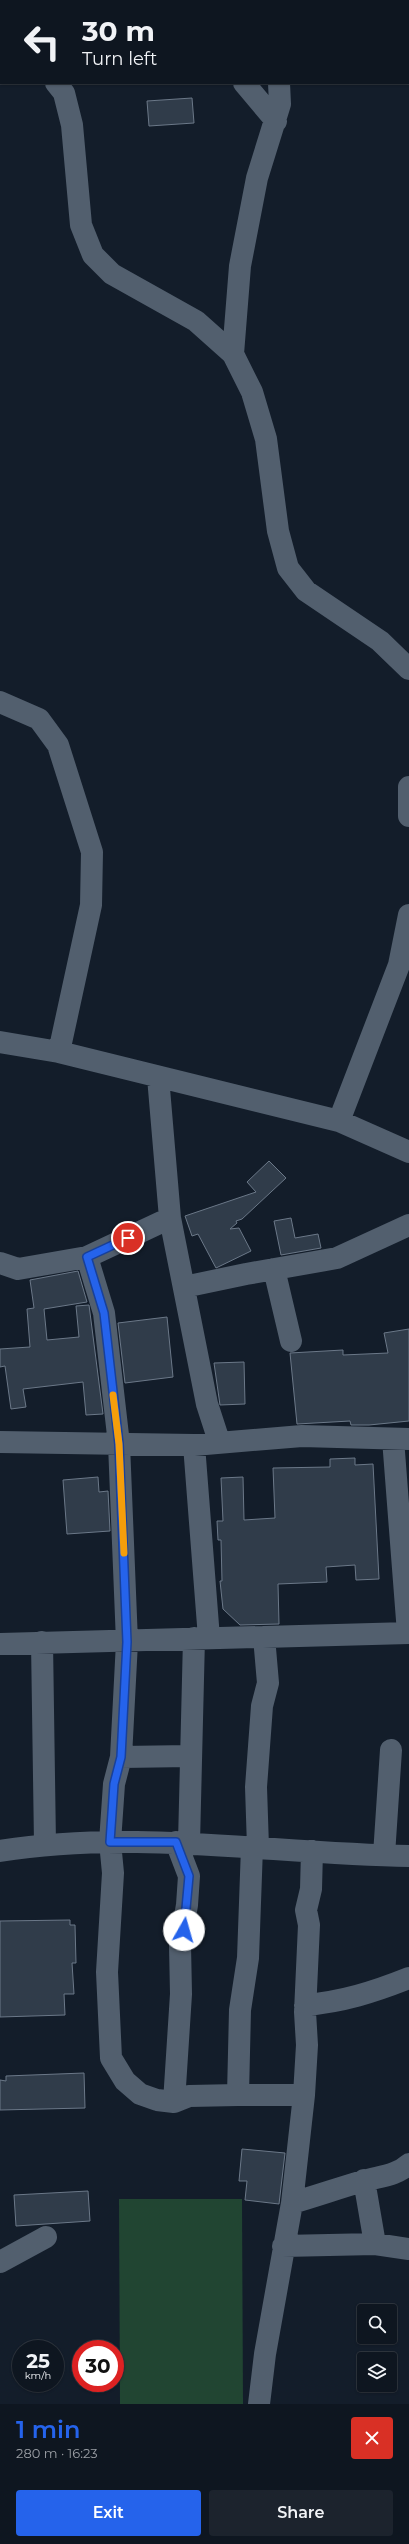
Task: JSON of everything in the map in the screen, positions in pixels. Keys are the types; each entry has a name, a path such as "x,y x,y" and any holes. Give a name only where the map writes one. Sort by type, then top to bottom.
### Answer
{"street":[{"path":"57,84 64,93 72,125 81,225 93,255 112,274 196,321 233,354 252,392 266,439 278,531 288,568 306,591 380,641 409,669"},
{"path":"245,84 276,121"},
{"path":"233,354 240,266 257,178 276,121 280,104 279,84"},
{"path":"0,702 39,719 58,745 92,852 91,905 59,1052"},
{"path":"409,787 409,816"},
{"path":"339,1121 399,965 409,915"},
{"path":"0,1042 59,1052 339,1121 409,1152"},
{"path":"158,1077 170,1218 207,1404 220,1441"},
{"path":"0,1263 18,1269 87,1257 170,1218"},
{"path":"184,1287 337,1258 409,1225"},
{"path":"87,1257 104,1313 119,1444 127,1642 121,1757 114,1784 110,1842 113,1874 107,1979 111,2058 125,2081 140,2094 174,2102 189,2096 304,2094"},
{"path":"274,1269 291,1341"},
{"path":"0,1442 194,1445 220,1441 302,1436 401,1439 408,1633 202,1638 127,1642 42,1642 0,1644"},
{"path":"174,2102 181,1994 180,1945 184,1930 189,1876 183,1843 202,1638 194,1445"},
{"path":"238,2095 240,2010 248,1958 255,1847 256,1787 262,1706 268,1682 264,1637"},
{"path":"42,1642 45,1844"},
{"path":"384,1855 392,1750"},
{"path":"121,1757 190,1756"},
{"path":"0,1851 45,1844 110,1842 183,1843 409,1856"},
{"path":"260,2404 265,2354 292,2203 304,2094 308,2045 305,2005 309,1925 306,1910 311,1889 312,1851"},
{"path":"305,2005 334,2003 374,1992 409,1978"},
{"path":"292,2203 364,2180 392,2174 409,2164"},
{"path":"364,2180 375,2244"},
{"path":"0,2262 46,2237"},
{"path":"284,2246 375,2244 409,2249"}],"green space":[{"path":"119,2199 242,2199 243,2404 120,2404 120,2392 124,2392 124,2340 120,2340"}],"building":[{"path":"192,98 194,123 149,126 147,101"},
{"path":"269,1161 286,1178 242,1219 236,1221 237,1223 230,1229 239,1228 251,1251 216,1268 198,1234 192,1236 185,1216 256,1192 247,1182"},
{"path":"291,1218 295,1238 318,1234 321,1248 281,1255 274,1221"},
{"path":"78,1271 87,1302 44,1309 47,1340 79,1337 76,1306 89,1305 103,1414 86,1415 83,1382 23,1389 26,1407 11,1409 5,1366 0,1367 0,1349 30,1347 27,1309 34,1308 30,1280"},
{"path":"167,1317 173,1377 125,1383 118,1323"},
{"path":"409,1329 409,1421 369,1425 351,1425 350,1421 297,1424 290,1353 343,1350 343,1355 388,1353 384,1333"},
{"path":"244,1362 245,1404 220,1405 214,1363"},
{"path":"355,1458 355,1465 373,1464 379,1579 356,1580 355,1565 326,1567 327,1582 278,1584 279,1624 240,1625 223,1609 220,1581 222,1581 221,1540 218,1540 217,1521 223,1521 221,1478 243,1477 244,1520 275,1518 273,1468 330,1467 330,1459"},
{"path":"98,1477 99,1492 108,1491 110,1531 67,1534 63,1480"},
{"path":"70,1920 70,1925 75,1925 76,1963 72,1963 74,1994 64,1994 65,2015 0,2017 0,1921"},
{"path":"84,2073 85,2108 0,2110 0,2080 6,2081 6,2076"},
{"path":"242,2149 285,2153 279,2204 245,2200 247,2181 239,2181"},
{"path":"88,2191 90,2221 16,2226 14,2195"}],"slow traffic":[{"path":"113,1395 119,1444 124,1553"}],"route":[{"path":"128,1238 87,1257 104,1313 119,1444 127,1642 121,1757 114,1784 110,1842 176,1842 185,1862 189,1876 184,1930"}]}
